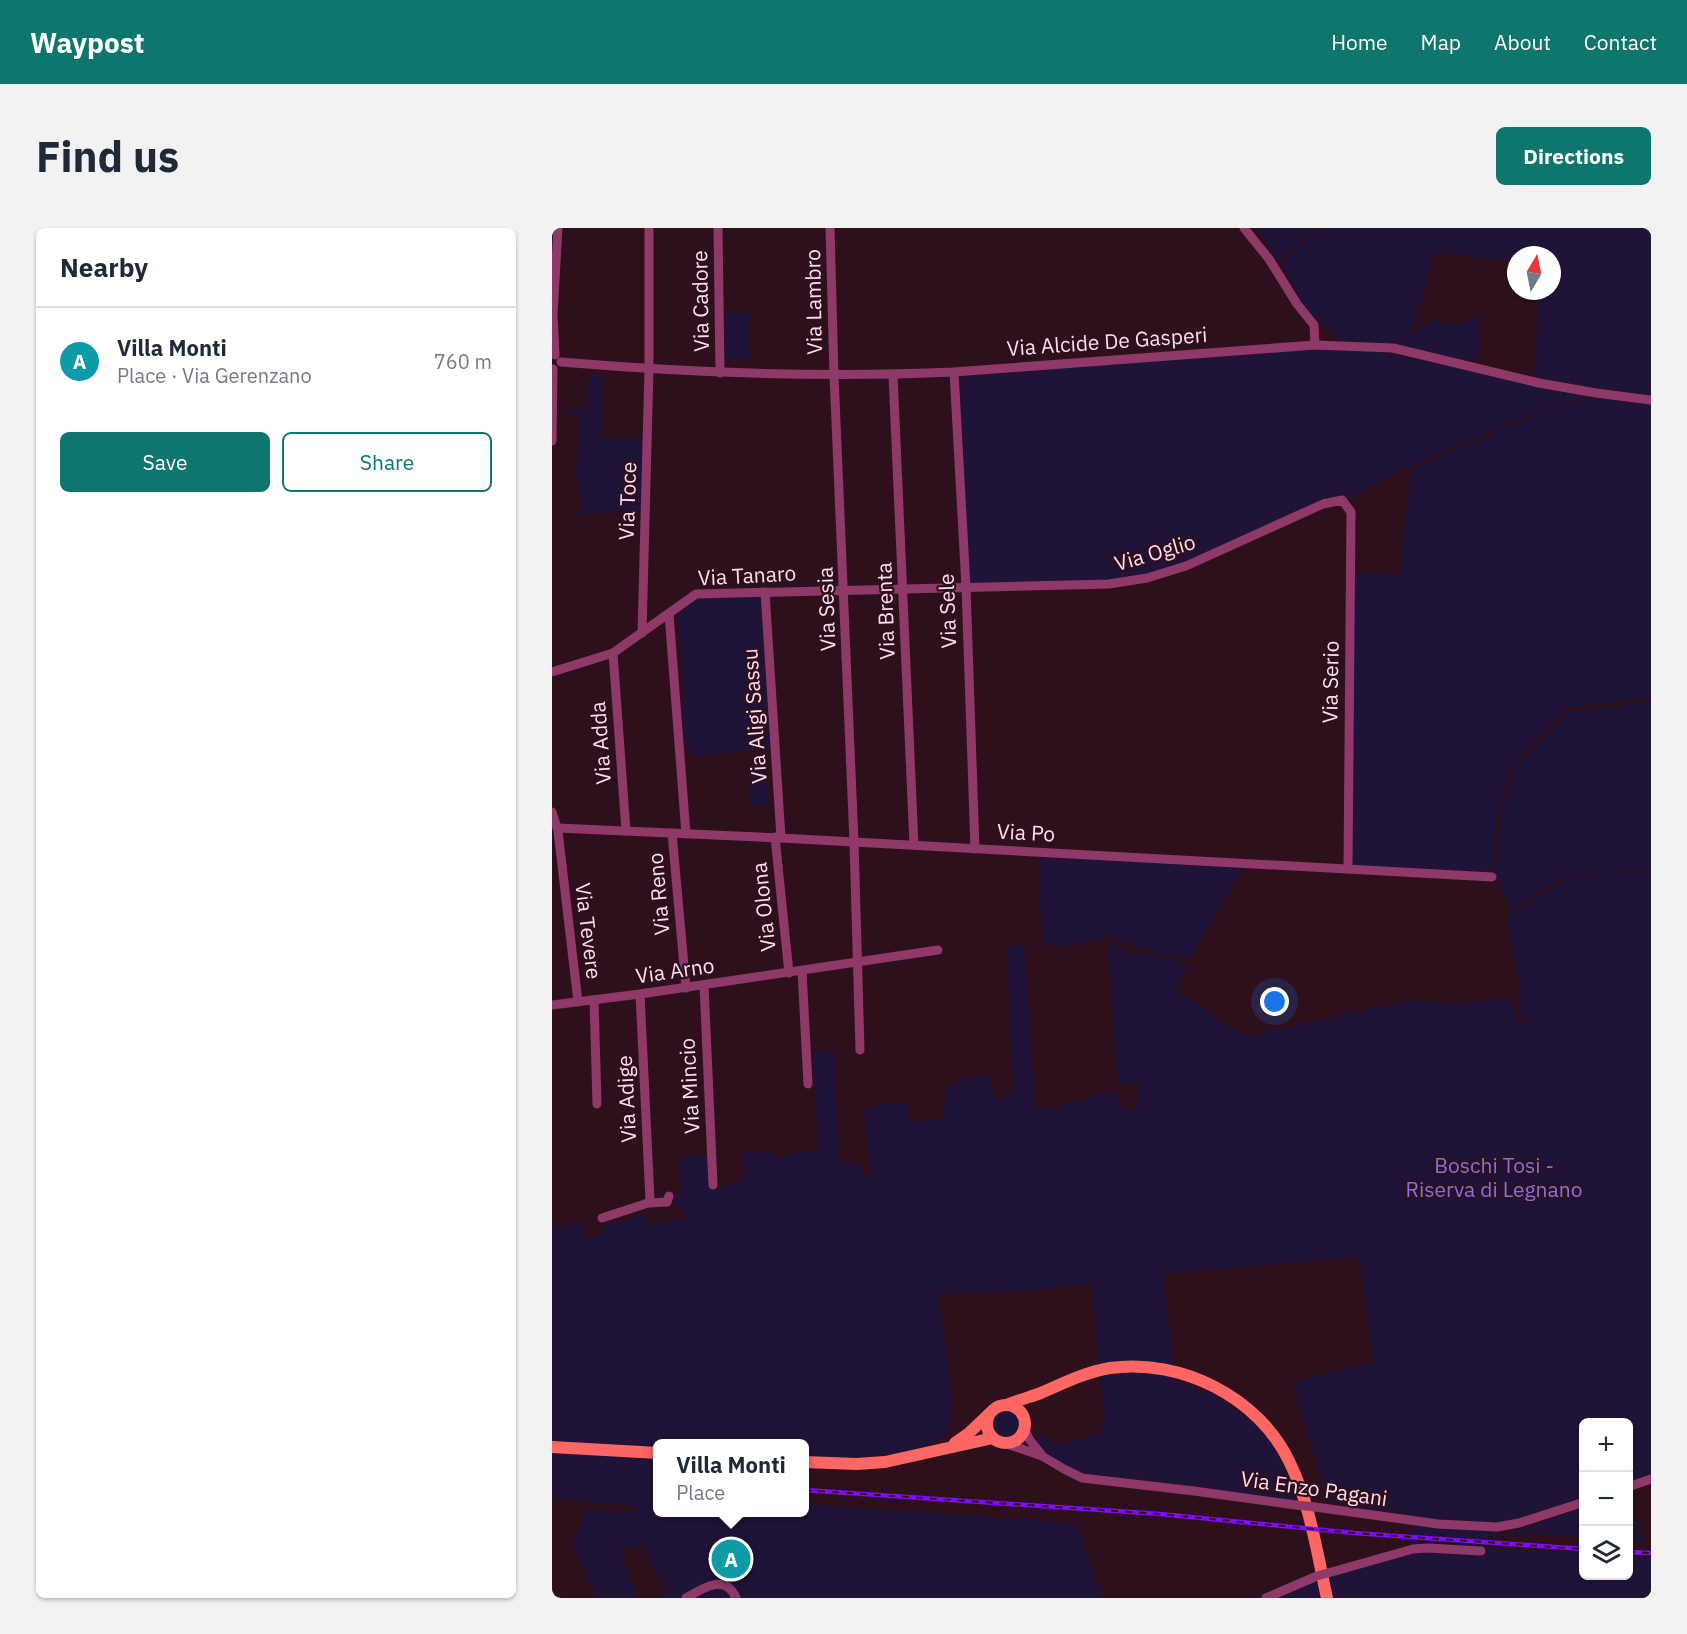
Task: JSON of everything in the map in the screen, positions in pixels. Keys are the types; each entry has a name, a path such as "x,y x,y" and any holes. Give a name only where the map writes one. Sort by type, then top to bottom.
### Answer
{"main road":[{"path":"948,1447 968,1434 997,1407 1087,1374 1128,1366 1176,1372 1219,1389 1238,1401 1275,1436 1290,1462 1302,1492 1328,1598"},
{"path":"809,1462 875,1463 926,1454 948,1447 999,1440 1010,1442 1019,1437 1024,1421 1040,1393"},
{"path":"1007,1405 1016,1408 1024,1421"},
{"path":"990,1413 988,1429 999,1440"},
{"path":"552,1447 653,1453"}],"street":[{"path":"552,441 553,369 558,368 553,314 558,228"},
{"name":"Via Toce","path":"642,633 650,228"},
{"name":"Via Cadore","path":"718,228 720,373"},
{"name":"Via Lambro","path":"831,228 834,375"},
{"path":"1244,228 1269,259 1297,304 1314,325 1315,345"},
{"name":"Via Alcide De Gasperi","path":"556,358 649,369 720,373 893,375 1315,345 1393,348 1539,383 1651,400"},
{"name":"Via Sele","path":"954,372 966,587 975,849"},
{"name":"Via Sesia","path":"834,375 854,842 860,1050"},
{"name":"Via Brenta","path":"893,375 914,845"},
{"name":"Via Oglio","path":"966,587 1109,584 1147,578 1202,559 1323,504 1342,500"},
{"name":"Via Serio","path":"1342,500 1351,512 1348,868"},
{"name":"Via Tanaro","path":"552,672 613,653 696,594 966,587"},
{"name":"Via Aligi Sassu","path":"765,592 778,837"},
{"path":"669,614 686,834"},
{"name":"Via Adda","path":"613,653 626,831"},
{"name":"Via Tevere","path":"552,813 558,828 578,1002"},
{"name":"Via Po","path":"558,828 778,837 1492,877"},
{"name":"Via Reno","path":"672,833 686,988"},
{"name":"Via Olona","path":"778,837 789,973"},
{"path":"552,877 562,876"},
{"name":"Via Arno","path":"552,1005 686,988 938,950"},
{"path":"802,971 807,1083"},
{"name":"Via Mincio","path":"704,985 713,1185"},
{"name":"Via Adige","path":"640,994 650,1200 648,1203"},
{"path":"594,1000 597,1104"},
{"path":"602,1218 648,1203 667,1202 669,1196"},
{"name":"Via Enzo Pagani","path":"1024,1421 1029,1439 1042,1456"},
{"name":"Via Enzo Pagani","path":"999,1440 1042,1456 1071,1474 1093,1480 1194,1491 1438,1524 1497,1527 1520,1523 1579,1504"},
{"path":"1633,1486 1651,1479"},
{"path":"1266,1598 1322,1574 1413,1549 1481,1551"},
{"path":"686,1598 704,1588 721,1584 731,1588 736,1598"}],"green space":[{"path":"1255,228 1317,228 1278,261 1267,242"},
{"path":"1319,228 1651,228 1651,395 1609,391 1534,377 1538,300 1561,300 1561,246 1507,246 1507,260 1503,260 1435,252 1411,335 1422,326 1437,320 1455,325 1469,321 1480,314 1480,358 1469,363 1382,344 1338,340 1305,307 1281,264"},
{"path":"726,313 749,313 750,362 726,360"},
{"path":"1308,348 1372,350 1590,396 1523,418 1425,460 1348,500 1220,546 1174,567 1119,582 972,585 969,582 960,382 962,377"},
{"path":"589,375 602,375 601,438 646,438 643,511 579,514 582,496 576,465 580,422 578,415 567,415 564,410 586,409 588,412"},
{"path":"1597,397 1651,404 1651,697 1568,708 1518,758 1509,774 1498,810 1493,844 1493,868 1488,874 1351,866 1353,589 1355,576 1368,572 1400,575 1411,469 1522,421 1567,404"},
{"path":"698,597 759,597 761,599 772,749 691,756 690,743 685,743 681,706 685,705 678,618"},
{"path":"1651,701 1651,871 1609,871 1576,875 1546,887 1511,911 1496,878 1496,846 1501,813 1517,765 1568,713"},
{"path":"767,772 769,804 750,806 748,773"},
{"path":"1039,855 1244,866 1191,957 1187,957 1146,951 1109,936 1066,947 1045,944 1041,922"},
{"name":"Boschi Tosi - Riserva di Legnano","path":"1603,872 1651,873 1651,1475 1633,1482 1633,1418 1579,1418 1579,1499 1509,1522 1487,1547 1579,1553 1579,1580 1633,1580 1633,1556 1651,1557 1651,1598 1250,1598 1308,1575 1424,1544 1412,1543 1412,1515 1328,1502 1293,1384 1322,1374 1374,1363 1359,1257 1163,1274 1175,1381 1216,1395 1250,1419 1270,1439 1298,1492 1299,1500 1279,1500 1202,1487 1081,1473 1052,1458 1038,1445 1036,1437 1041,1434 1056,1445 1102,1433 1104,1413 1091,1283 1042,1290 938,1294 951,1384 952,1418 949,1428 940,1439 924,1447 905,1452 860,1457 809,1456 809,1439 653,1439 653,1517 809,1517 809,1504 1076,1523 1103,1598 659,1598 666,1594 643,1545 620,1550 637,1598 596,1598 573,1544 588,1509 636,1513 634,1506 552,1498 552,1228 581,1222 586,1238 604,1234 602,1224 624,1221 646,1213 646,1225 687,1218 682,1210 673,1204 674,1195 681,1193 680,1156 705,1155 709,1159 718,1187 743,1181 742,1153 771,1152 772,1158 818,1149 813,1051 834,1050 839,1161 848,1163 852,1161 861,1167 866,1177 873,1175 869,1160 864,1110 879,1105 906,1102 911,1121 939,1120 943,1117 947,1086 978,1075 989,1077 996,1098 1000,1100 1011,1095 1014,1083 1007,946 1024,944 1036,1112 1111,1092 1117,1094 1124,1111 1138,1107 1137,1081 1121,1085 1118,1081 1108,947 1111,942 1133,954 1166,957 1188,964 1175,990 1246,1037 1409,1000 1450,1003 1505,999 1510,1000 1518,1022 1530,1020 1519,1014 1521,990 1506,916 1541,893 1574,877"},
{"path":"1006,1408 1017,1413 1022,1424 1017,1435 1006,1440 995,1435 990,1424 995,1413"},
{"path":"1579,1509 1579,1538 1504,1532 1527,1527"},
{"path":"1633,1514 1645,1542 1633,1541"}],"railway":[{"path":"809,1490 1160,1514 1354,1533 1579,1549"},
{"path":"1633,1552 1651,1553"}],"place":[{"name":"Villa Monti","path":"731,1559"}]}
